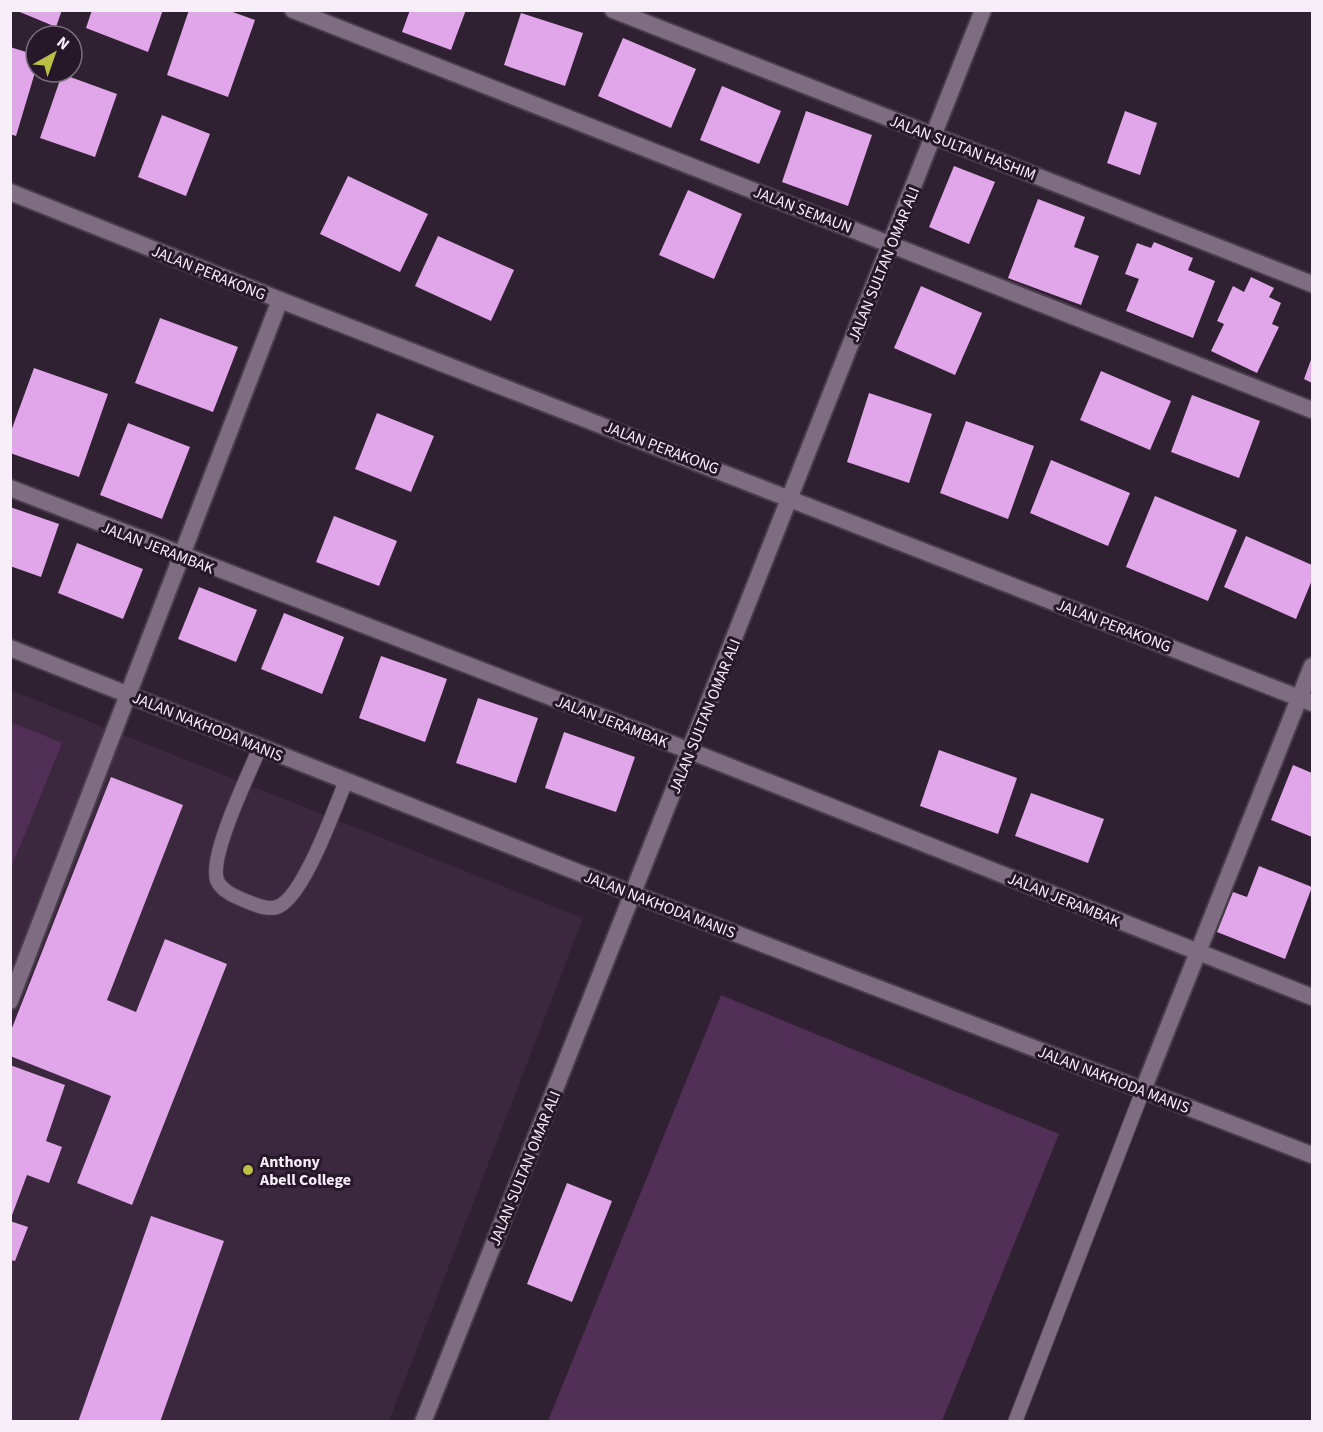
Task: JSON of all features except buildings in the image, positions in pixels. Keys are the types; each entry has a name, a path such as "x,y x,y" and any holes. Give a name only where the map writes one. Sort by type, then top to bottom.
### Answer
{"street":[{"name":"JALAN SEMAUN","path":"293,10 1312,410"},
{"name":"JALAN SULTAN HASHIM","path":"613,10 1312,284"},
{"name":"JALAN SULTAN OMAR ALI","path":"423,1422 983,10"},
{"name":"JALAN PERAKONG","path":"10,192 280,300 1306,701"},
{"path":"10,1001 280,300"},
{"name":"JALAN JERAMBAK","path":"10,488 690,751 1312,997"},
{"name":"JALAN NAKHODA MANIS","path":"10,648 633,894 1312,1155"},
{"path":"1143,1090 1196,952 1306,701 1312,666"}],"lane":[{"path":"260,747 222,837 218,856 217,880 225,891 245,901 265,908 277,907 285,902 310,868 346,781"},
{"path":"1015,1422 1143,1090"}],"shaded area":[{"name":"Anthony Abell College","path":"10,690 583,918 389,1421 11,1421"},
{"path":"11,722 62,743 11,868"},
{"path":"721,995 1059,1134 942,1421 548,1421"}],"place":[{"name":"Anthony Abell College","path":"248,1170"}]}
